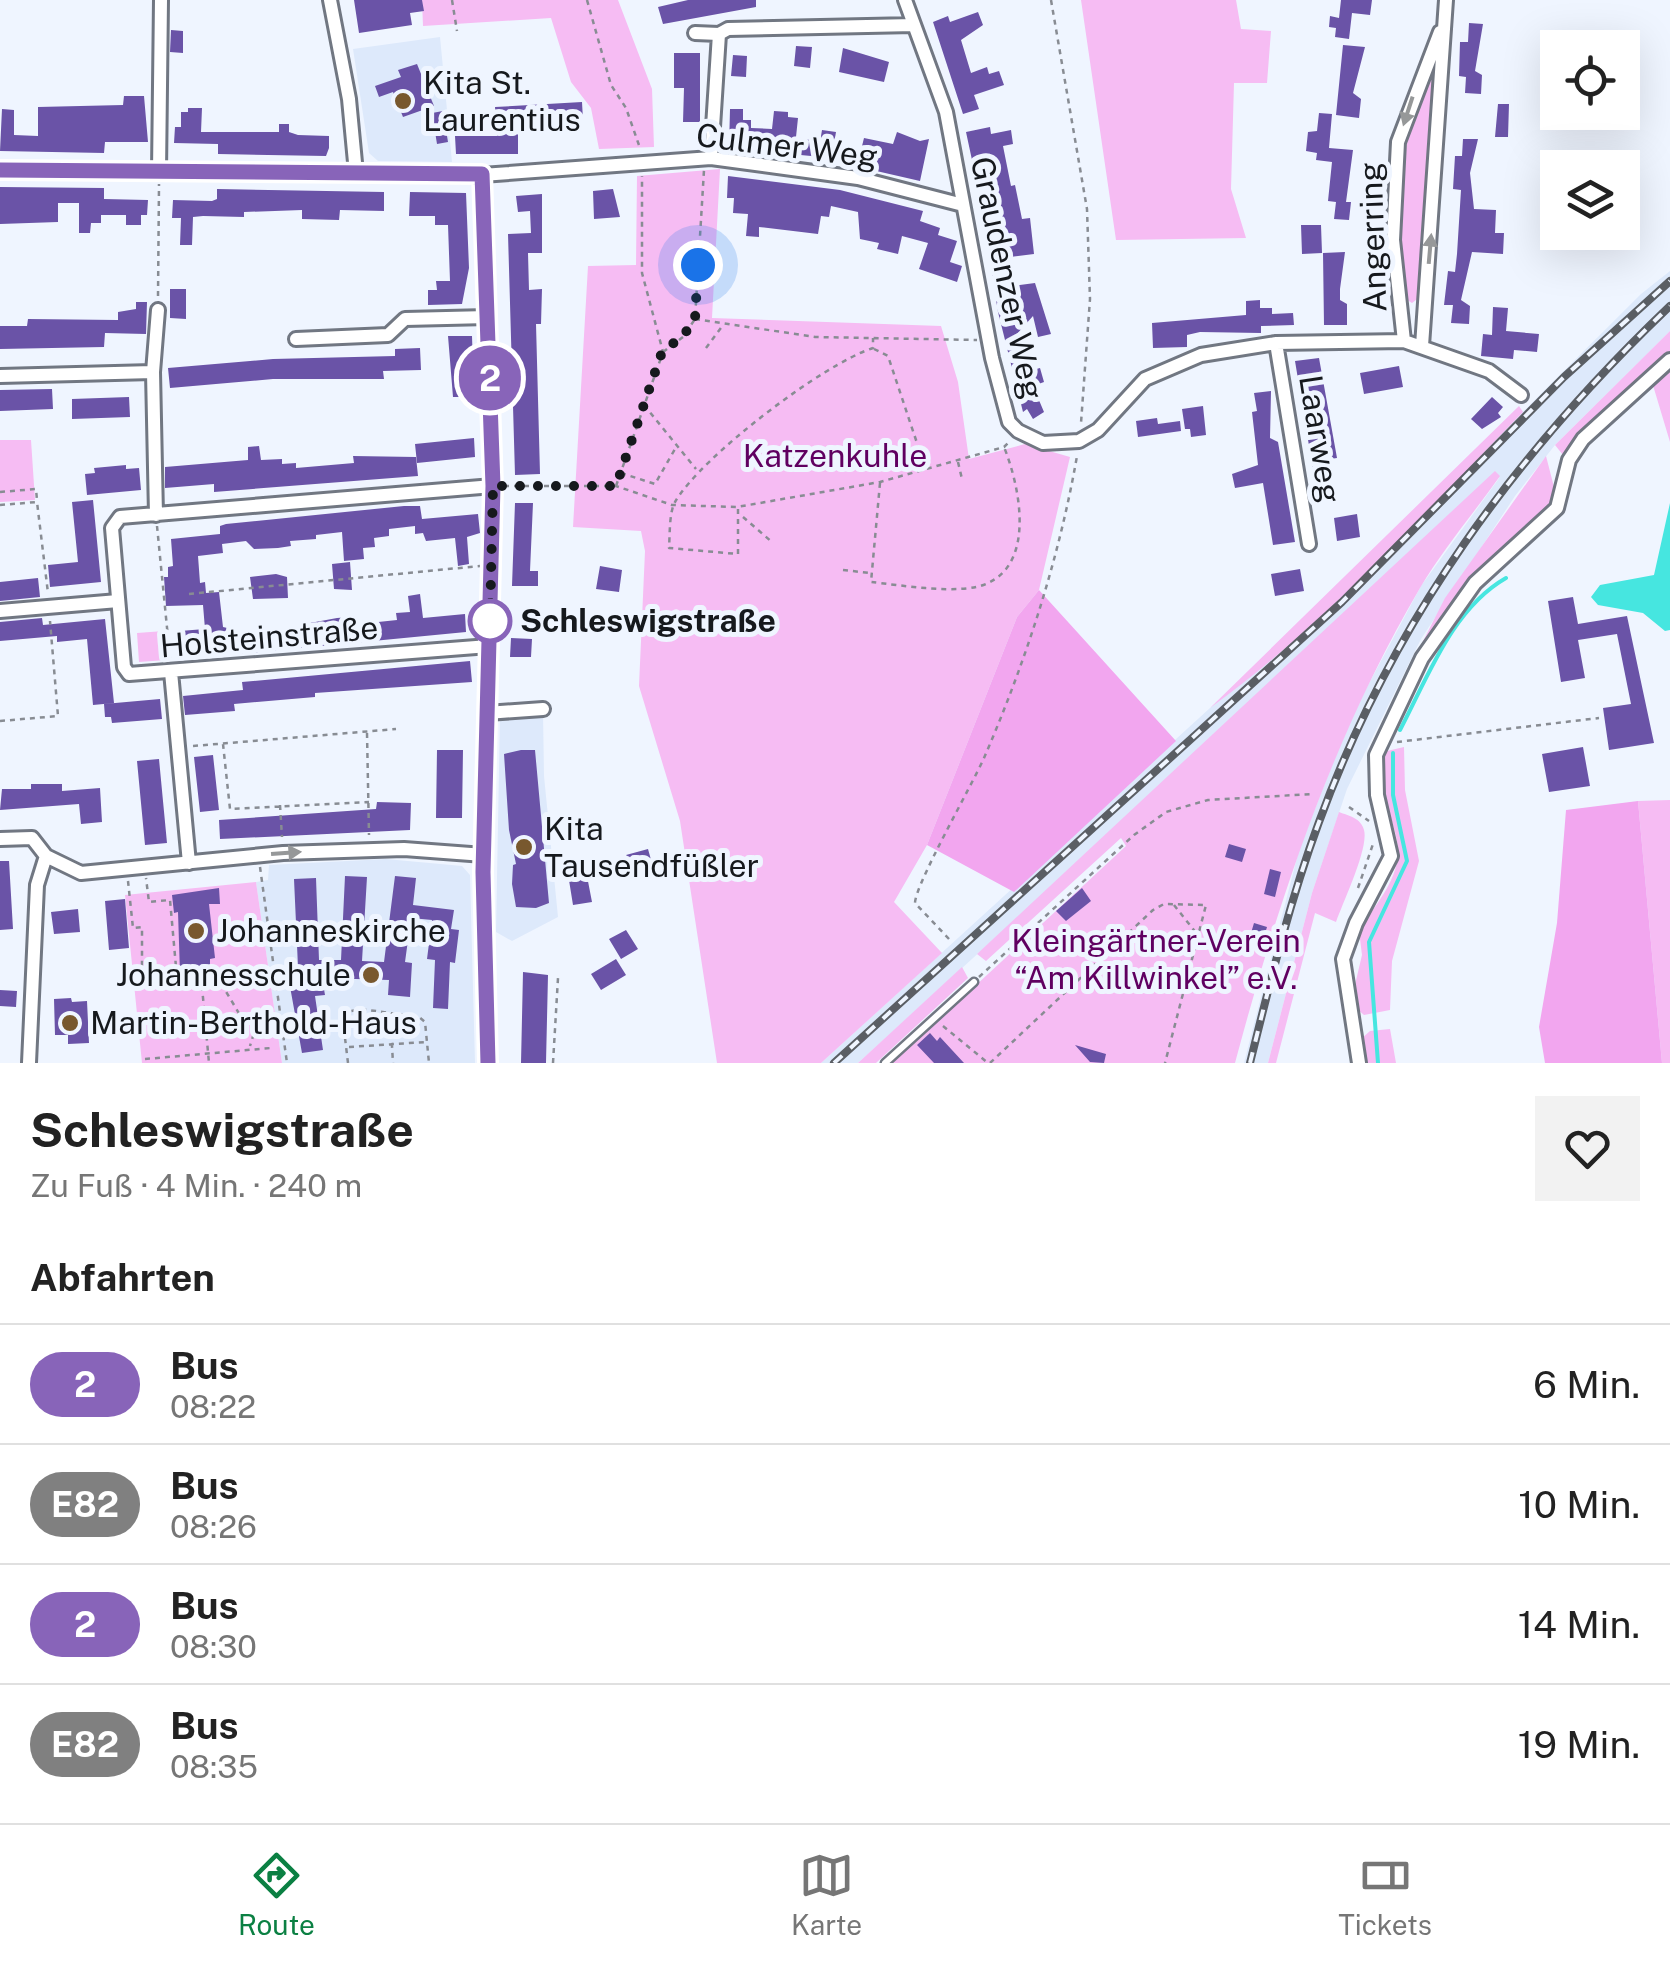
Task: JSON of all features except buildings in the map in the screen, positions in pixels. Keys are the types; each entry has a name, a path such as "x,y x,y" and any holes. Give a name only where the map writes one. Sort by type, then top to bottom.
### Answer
{"street":[{"path":"159,172 162,0"},
{"path":"330,0 340,45 356,173"},
{"name":"Graudenzer Weg","path":"905,0 946,112 988,340 1009,422 1043,443 1080,442"},
{"name":"Angerring","path":"1422,346 1446,0"},
{"name":"Angerring","path":"1404,341 1394,240 1398,142 1445,21"},
{"path":"695,33 914,25"},
{"path":"708,158 720,34"},
{"name":"Culmer Weg","path":"0,170 482,174 708,158 858,178 963,206"},
{"path":"482,174 493,486 484,855 488,1063"},
{"path":"156,515 153,372 158,310"},
{"path":"296,339 388,335 405,319 488,317"},
{"path":"1080,442 1098,430 1146,379 1201,356 1276,343 1404,341 1488,370 1522,395"},
{"name":"Laarweg","path":"1276,343 1309,544"},
{"path":"1359,1063 1343,959 1356,923 1391,856 1377,795 1379,744 1422,658 1460,601 1546,520 1561,497 1570,460 1583,439 1670,360"},
{"path":"0,376 153,372"},
{"path":"0,611 118,601 112,524 120,517 493,486"},
{"name":"Holsteinstraße","path":"118,601 126,672 171,672 489,646"},
{"path":"171,672 189,862"},
{"path":"487,713 543,709"},
{"path":"0,840 32,838 46,856 81,873 284,853 369,850 484,855"},
{"path":"29,1063 37,884 46,856"}],"lane":[{"path":"885,1063 974,982"}],"path":[{"path":"452,0 457,31"},
{"path":"587,0 611,86 636,130 642,163 642,273 662,352 616,486"},
{"path":"949,939 915,903 915,892 948,834 985,754 1037,618 1066,520 1080,442 1090,299 1086,209 1051,0"},
{"path":"662,352 683,336 695,319 708,158"},
{"path":"158,310 159,172"},
{"path":"695,319 816,337 988,340"},
{"path":"706,348 724,324"},
{"path":"872,348 873,338"},
{"path":"872,348 888,356 926,470"},
{"path":"741,516 738,554 669,548 672,506 698,471 790,397 872,348"},
{"path":"644,404 698,471"},
{"path":"493,486 616,486 672,506 737,507 926,470 1004,447 1018,431"},
{"path":"880,482 872,582 963,588 988,584 1011,559 1022,515 1004,447"},
{"path":"621,473 655,484 676,448"},
{"path":"958,460 962,478"},
{"path":"0,492 36,489 58,716 0,721"},
{"path":"0,505 38,502"},
{"path":"737,507 741,516 772,542"},
{"path":"156,515 171,672"},
{"path":"189,594 491,565"},
{"path":"843,570 872,573"},
{"path":"1379,744 1599,718"},
{"path":"178,747 396,729"},
{"path":"367,731 369,850"},
{"path":"223,743 230,808 369,802"},
{"path":"976,967 982,974 1134,834 1166,812 1208,800 1313,794"},
{"path":"280,804 284,853"},
{"path":"1349,806 1365,815 1374,842 1352,903"},
{"path":"258,856 288,1063"},
{"path":"127,869 132,928 142,927 142,982 177,978 170,900 149,902 145,867"},
{"path":"1173,904 1198,936"},
{"path":"934,1018 989,1063 1153,910 1173,904 1206,904 1165,1063"},
{"path":"216,975 240,1014 258,1020 251,1049"},
{"path":"201,976 210,1063"},
{"path":"553,1063 558,978"},
{"path":"348,1063 342,1013 361,1009 420,1017 425,1022 429,1063"},
{"path":"390,1012 393,1063"},
{"path":"346,1048 427,1042"},
{"path":"145,1059 271,1048"}],"shaded area":[{"name":"Kita St. Laurentius","path":"440,37 452,162 378,161 369,153 353,49"},
{"path":"1670,271 1670,331 1555,445 1515,496 1421,639 1347,789 1312,893 1268,1063 1244,1063 1299,850 1350,719 1421,586 1500,477 858,1063 821,1063 1210,708 1309,625 1641,294"},
{"path":"1670,503 1670,630 1665,631 1643,613 1598,605 1591,597 1600,585 1654,575"},
{"path":"1039,590 1176,741 1014,892 927,845 1017,617"},
{"name":"Kita Tausendfüßler","path":"543,712 544,776 558,917 512,941 496,932 500,716"},
{"path":"1638,801 1662,1063 1545,1063 1539,1027 1557,923 1566,810"},
{"name":"Johannesschule","path":"386,859 462,866 470,875 475,1063 282,1063 256,882 268,880 269,865"}],"green space":[{"path":"422,0 618,0 652,89 654,147 599,149 591,108 571,82 551,18 423,26"},
{"path":"1081,0 1236,0 1241,29 1271,31 1267,83 1234,83 1231,189 1246,238 1116,240"},
{"path":"1430,67 1437,69 1421,296 1412,303 1404,298 1401,267 1401,181 1411,125"},
{"name":"Katzenkuhle","path":"720,169 712,318 941,326 958,382 969,459 1025,444 1070,457 1039,590 1017,617 927,845 894,902 942,953 821,1063 717,1063 680,821 639,686 645,551 641,531 573,527 588,266 636,265 637,176"},
{"path":"1670,331 1670,354 1563,455 1555,445"},
{"path":"1670,366 1670,442 1652,382"},
{"path":"1519,406 1523,412 1373,567 1294,641 1210,708"},
{"path":"0,440 31,440 35,500 0,502"},
{"path":"1546,456 1555,491 1549,511 1456,595 1417,653 1445,598"},
{"name":"Kleingärtner-Verein “Am Killwinkel” e.V.","path":"1495,471 1500,476 1420,588 1335,760 1290,879 1235,1063 892,1063 1126,846 1121,838 986,961 977,954"},
{"path":"164,631 166,660 139,662 137,633"},
{"path":"1404,747 1405,790 1419,861 1392,961 1390,1010 1364,1015 1356,1008 1354,989 1362,955 1359,931 1389,885 1398,853 1383,789 1383,764 1387,751"},
{"path":"1670,800 1670,1063 1662,1063 1638,801"},
{"path":"1339,812 1354,818 1364,830 1359,862 1336,922 1315,913 1276,1063 1268,1063 1312,893"},
{"path":"256,882 282,1063 142,1063 125,895"},
{"path":"962,967 968,978 876,1063 858,1063"},
{"path":"1390,1029 1396,1063 1366,1063 1361,1039 1370,1031"}],"waterway":[{"path":"1400,730 1456,626 1487,591 1506,578"},
{"path":"1378,1063 1369,942 1407,861 1393,795 1393,753"}],"railway":[{"path":"834,1063 1342,602 1564,377 1670,281"},
{"path":"1250,1063 1309,851 1349,748 1383,677 1464,544 1510,481 1613,362 1670,306"}],"bus line":[{"name":"2","path":"0,170 482,174 493,486 483,872 488,1063"}],"place":[{"name":"Kita St. Laurentius","path":"403,101"},
{"name":"Schleswigstraße","path":"490,621"},
{"name":"Kita Tausendfüßler","path":"524,847"},
{"name":"Johanneskirche","path":"196,931"},
{"name":"Johannesschule","path":"371,975"},
{"name":"Martin-Berthold-Haus","path":"70,1023"}],"route":[{"path":"490,621 493,486 616,486 662,352 683,336 695,319 698,265"}]}
